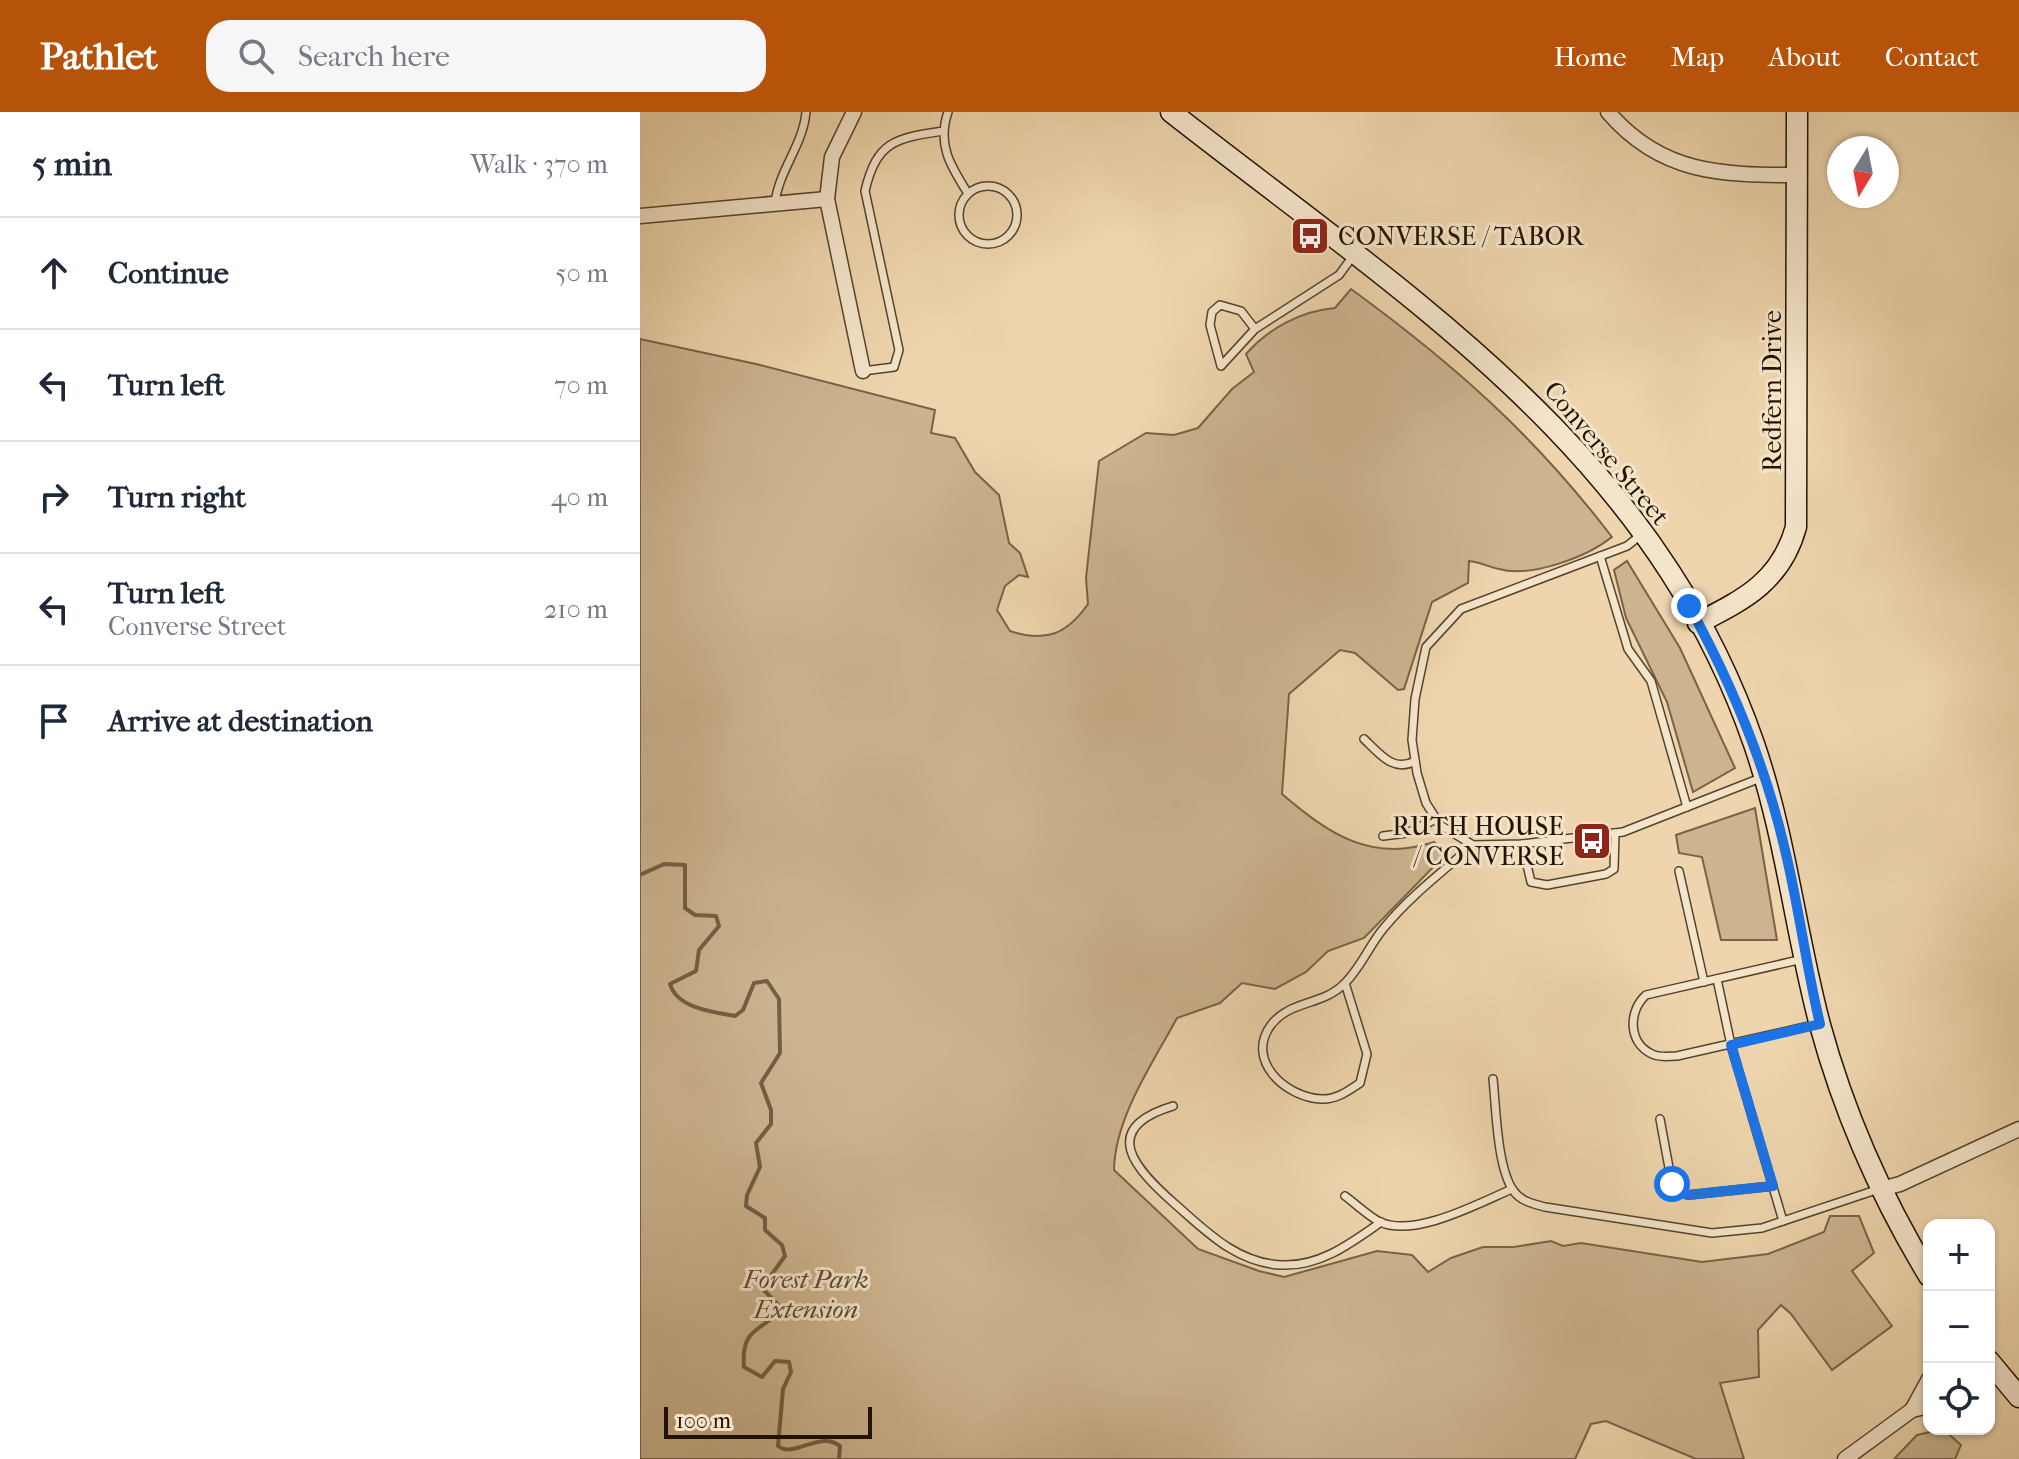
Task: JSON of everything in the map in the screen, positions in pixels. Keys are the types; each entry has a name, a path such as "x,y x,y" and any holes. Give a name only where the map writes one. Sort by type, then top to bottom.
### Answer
{"main road":[{"name":"Converse Street","path":"1171,112 1355,254 1520,390 1586,459 1644,533 1698,623 1738,704 1765,776 1785,849 1820,1024 1847,1110 1881,1189 1923,1265"},
{"name":"Redfern Drive","path":"1698,623 1754,594 1769,581 1790,548 1796,527 1797,112"},
{"path":"1995,1373 2019,1397"}],"street":[{"path":"854,112 832,157 827,199 863,371"},
{"path":"1608,112 1638,140 1663,157 1698,170 1730,175 1797,175"},
{"path":"640,216 827,199"},
{"path":"1881,1189 1900,1184 2019,1129"},
{"path":"1912,1410 1923,1390"},
{"path":"1845,1459 1912,1410 1923,1407"}],"lane":[{"path":"775,204 777,189 794,156 806,112"},
{"path":"948,112 943,131 947,157 967,192"},
{"path":"863,371 894,367 899,350 865,191 870,166 896,138 943,131"},
{"path":"998,189 1017,202 1017,221 993,245 977,245 963,234 960,210 967,192 998,189"},
{"path":"1255,329 1241,311 1230,305 1220,305 1212,312 1210,325 1221,366 1255,329 1339,275 1355,254"},
{"path":"1644,533 1627,546 1461,609 1426,647 1415,699 1412,740 1426,803 1436,819 1458,839 1473,845 1522,844 1641,827 1765,776"},
{"path":"1600,556 1628,649 1651,681 1687,807"},
{"path":"1364,739 1387,761 1399,766 1415,761"},
{"path":"1383,836 1407,833 1436,819"},
{"path":"1522,844 1531,882 1547,885 1606,874 1614,869 1615,833"},
{"path":"1345,983 1367,1054 1360,1083 1343,1095 1320,1099 1278,1083 1266,1068 1262,1043 1271,1024 1292,1006 1323,1001 1345,983 1382,930 1403,907 1473,845"},
{"path":"1679,871 1704,982"},
{"path":"1805,959 1646,995 1638,1002 1633,1014 1633,1032 1641,1047 1654,1056 1677,1056 1820,1024"},
{"path":"1717,979 1731,1045 1783,1221"},
{"path":"1493,1079 1500,1138 1512,1189 1524,1201 1545,1207 1712,1233 1762,1228 1847,1197 1881,1189"},
{"path":"1173,1106 1143,1117 1130,1140 1129,1154 1149,1182 1222,1245 1246,1258 1280,1265 1309,1263 1342,1249 1381,1222"},
{"path":"1660,1119 1672,1184 1677,1192 1688,1195 1773,1186"},
{"path":"1345,1196 1381,1222 1399,1226 1424,1223 1512,1189"}],"green space":[{"name":"Forest Park Extension","path":"1351,289 1425,345 1491,403 1553,466 1612,537 1574,558 1527,571 1512,571 1469,561 1468,583 1432,602 1404,689 1398,690 1355,653 1340,650 1289,694 1282,794 1317,821 1352,841 1390,849 1434,842 1446,854 1364,938 1328,951 1306,972 1275,989 1242,983 1220,1003 1177,1018 1128,1110 1116,1150 1114,1170 1198,1249 1284,1277 1377,1251 1412,1255 1428,1272 1451,1258 1483,1247 1514,1247 1551,1241 1563,1246 1581,1243 1702,1262 1768,1254 1824,1232 1830,1216 1859,1216 1874,1253 1852,1271 1892,1326 1832,1370 1781,1305 1758,1330 1759,1377 1720,1383 1744,1459 1696,1459 1606,1421 1591,1424 1575,1459 640,1459 640,339 756,364 935,410 931,433 955,438 975,472 999,495 1009,543 1020,553 1028,577 1019,575 1005,586 997,610 1010,631 1045,636 1064,629 1088,604 1086,578 1099,461 1146,433 1174,435 1198,428 1232,389 1254,372 1246,354 1255,345 1275,329 1298,317 1335,308"},
{"path":"1627,561 1680,648 1735,768 1693,792 1667,702 1626,618 1614,570"},
{"path":"1755,808 1777,940 1721,940 1702,857 1679,853 1676,835"},
{"path":"1917,1435 1950,1435 1961,1445 1955,1459 1894,1459"}],"waterway":[{"path":"640,875 664,864 685,865 685,908 695,915 716,916 719,926 699,950 696,971 670,984 680,999 696,1008 735,1016 743,1010 754,983 767,981 779,999 780,1053 761,1083 771,1110 771,1124 756,1143 760,1167 747,1195 746,1206 765,1218 765,1230 782,1245 785,1256 762,1288 780,1307 769,1321 750,1335 744,1353 744,1367 762,1377 775,1361 789,1362 791,1372 783,1389 778,1446 792,1449 815,1442 832,1442 840,1446 839,1459"}],"place":[{"name":"CONVERSE / TABOR","path":"1310,236"},
{"name":"RUTH HOUSE / CONVERSE","path":"1592,841"}],"route":[{"path":"1672,1184 1677,1192 1688,1195 1773,1186 1731,1045 1820,1024 1785,849 1765,776 1722,668 1689,606"}]}
